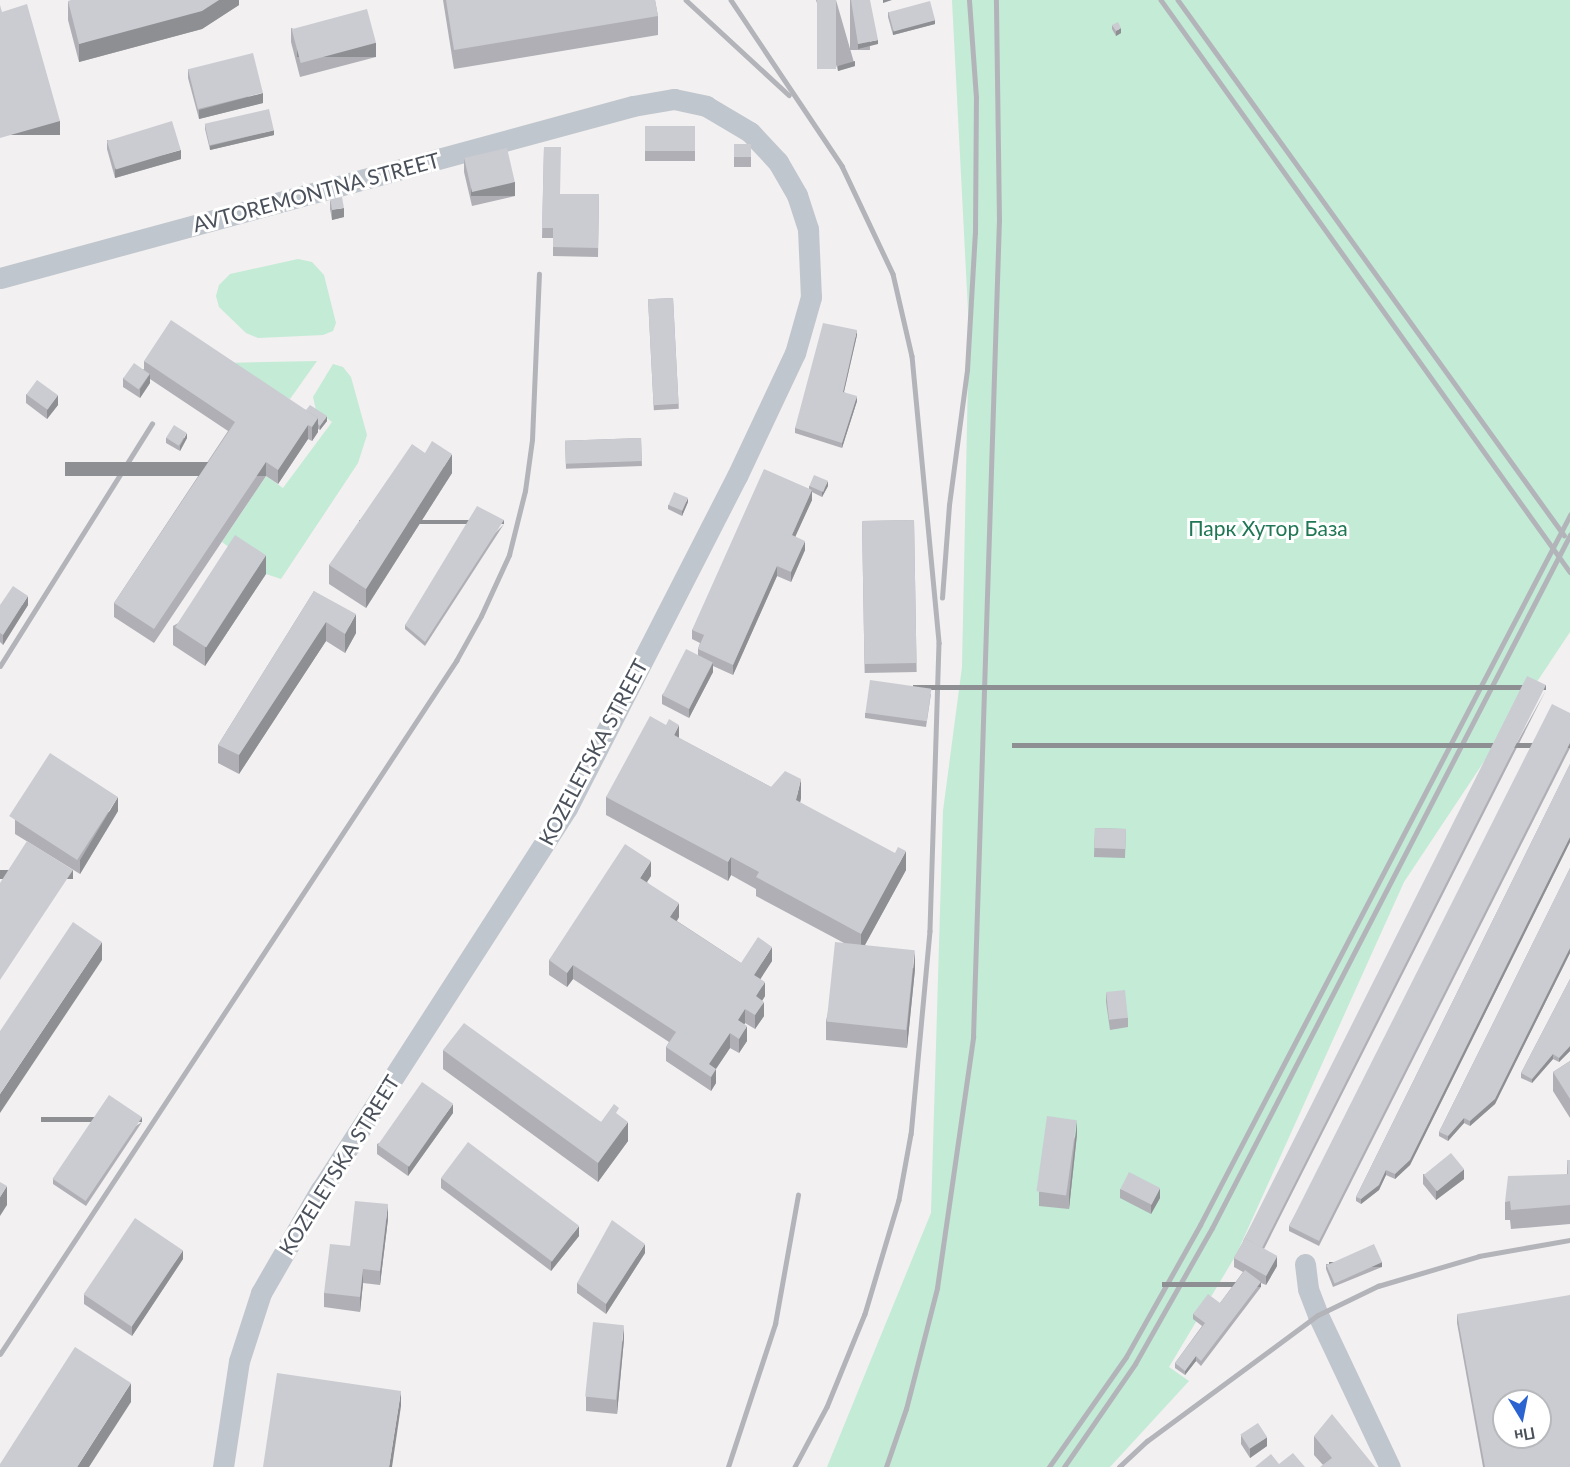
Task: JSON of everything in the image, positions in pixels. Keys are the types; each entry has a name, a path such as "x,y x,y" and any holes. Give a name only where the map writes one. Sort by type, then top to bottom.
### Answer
{"street":[{"name":"KOZELETSKA STREET","path":"223,1467 239,1361 261,1293 321,1189 567,808 732,486 795,353 811,297 812,268 808,229 797,195 778,162 750,132 706,106 674,99 633,106"},
{"name":"AVTOREMONTNA STREET","path":"0,278 633,106"},
{"path":"1305,1264 1308,1289 1318,1315 1390,1467"}],"green space":[{"name":"Парк Хутор База","path":"952,0 1570,0 1570,632 1404,882 1236,1255 1169,1367 1189,1381 1110,1467 827,1467 931,1213 943,811 962,667 969,330"},
{"path":"298,259 312,262 324,275 336,323 333,331 323,335 258,338 246,333 219,307 216,296 219,285 230,274"},
{"path":"317,361 290,399 223,363"},
{"path":"333,364 343,367 351,377 367,435 358,463 281,579 266,574 222,542 266,476 283,488 332,422 316,410 313,397"}],"building":[{"path":"219,0 202,11 79,44 68,1"},
{"path":"446,0 655,0 658,16 454,50"},
{"path":"817,0 836,0 836,69 817,69"},
{"path":"851,0 870,0 878,40 858,44"},
{"path":"930,1 935,20 894,31 888,12"},
{"path":"27,4 60,121 0,138 0,5 2,12"},
{"path":"367,9 376,43 301,63 292,29"},
{"path":"1118,22 1121,28 1116,31 1112,25"},
{"path":"253,53 263,93 198,109 188,69"},
{"path":"269,109 274,130 210,145 205,124"},
{"path":"172,121 181,150 116,170 107,141"},
{"path":"645,126 695,126 695,151 645,151"},
{"path":"734,144 751,144 751,157 734,157"},
{"path":"544,147 561,147 560,194 599,194 598,248 553,247 553,228 542,228"},
{"path":"507,148 515,182 472,192 464,158"},
{"path":"342,197 344,208 332,210 330,199"},
{"path":"673,298 679,404 654,405 648,299"},
{"path":"171,320 318,418 312,427 308,425 278,470 266,462 154,629 114,603 235,422 144,361"},
{"path":"823,323 857,330 843,392 857,396 842,443 795,428"},
{"path":"134,363 150,374 139,389 123,379"},
{"path":"37,380 58,395 47,410 26,395"},
{"path":"310,405 327,416 320,426 318,418 306,410"},
{"path":"174,425 187,433 179,446 166,438"},
{"path":"641,438 642,461 566,464 565,441"},
{"path":"432,441 452,454 366,589 329,565 412,444 425,453"},
{"path":"764,469 812,490 792,535 805,541 791,572 777,566 733,665 698,649 704,635 692,630"},
{"path":"814,475 828,481 823,492 809,486"},
{"path":"674,492 688,498 682,511 669,505"},
{"path":"477,506 504,520 425,642 405,625"},
{"path":"914,520 916,663 865,664 862,521"},
{"path":"235,535 266,555 206,647 175,627"},
{"path":"13,586 28,596 3,635 0,633 0,605"},
{"path":"314,591 356,614 345,634 326,622 239,755 218,745"},
{"path":"686,649 713,663 689,709 662,695"},
{"path":"1527,676 1546,685 1262,1248 1245,1238 1243,1241"},
{"path":"870,680 931,689 927,721 865,713"},
{"path":"1552,704 1570,713 1570,743 1319,1241 1289,1226"},
{"path":"650,716 666,725 669,719 679,725 674,735 771,787 785,771 801,779 796,800 895,853 898,847 906,851 861,934 756,877 759,872 731,857 728,862 606,797"},
{"path":"50,753 118,797 77,860 9,816"},
{"path":"1570,764 1570,837 1410,1160 1395,1174 1386,1170 1379,1185 1361,1199 1356,1197"},
{"path":"1095,828 1126,829 1125,849 1094,848"},
{"path":"27,841 73,870 0,980 0,883"},
{"path":"625,844 651,861 640,878 679,903 670,917 741,963 758,937 772,947 754,975 765,982 756,996 764,1002 755,1015 745,1009 738,1020 747,1026 739,1039 730,1033 709,1064 716,1069 711,1077 666,1047 676,1032 573,965 567,973 549,960"},
{"path":"1570,868 1570,948 1495,1099 1470,1121 1464,1118 1448,1136 1439,1132"},
{"path":"73,922 102,942 0,1094 0,1031"},
{"path":"835,942 915,950 906,1030 827,1022"},
{"path":"1570,979 1570,1046 1559,1058 1553,1054 1532,1079 1521,1073"},
{"path":"1125,990 1128,1018 1109,1020 1106,992"},
{"path":"464,1023 601,1122 614,1104 619,1108 616,1113 628,1122 598,1163 443,1050"},
{"path":"1570,1061 1570,1099 1553,1072"},
{"path":"422,1082 453,1104 409,1167 378,1145"},
{"path":"109,1095 142,1117 86,1201 53,1179"},
{"path":"1047,1116 1077,1120 1066,1195 1036,1191"},
{"path":"468,1142 579,1226 552,1262 441,1178"},
{"path":"1451,1153 1464,1169 1437,1191 1424,1175"},
{"path":"1567,1160 1570,1160 1570,1205 1511,1210 1510,1201 1505,1202 1508,1176 1568,1174"},
{"path":"1129,1172 1160,1188 1152,1205 1120,1189"},
{"path":"0,1182 7,1186 0,1197"},
{"path":"355,1201 388,1204 380,1271 363,1269 360,1297 324,1293 330,1244 350,1246"},
{"path":"135,1218 183,1250 132,1327 84,1294"},
{"path":"612,1220 645,1244 606,1304 577,1283"},
{"path":"1245,1238 1277,1256 1266,1276 1234,1258"},
{"path":"1374,1244 1382,1262 1335,1283 1326,1265"},
{"path":"1245,1270 1261,1282 1201,1361 1196,1356 1185,1371 1175,1363 1205,1323 1193,1314 1208,1294 1220,1303"},
{"path":"1570,1295 1570,1467 1485,1467 1457,1314"},
{"path":"593,1322 624,1325 616,1400 585,1397"},
{"path":"75,1347 131,1383 77,1467 0,1467 0,1464"},
{"path":"277,1373 401,1391 389,1467 263,1467"},
{"path":"1332,1414 1375,1467 1320,1467 1332,1458 1314,1436"},
{"path":"1258,1423 1267,1437 1250,1449 1240,1434"},
{"path":"1293,1453 1305,1467 1255,1467 1271,1454 1279,1464"}],"railway":[{"path":"686,0 789,95"},
{"path":"731,0 842,166 893,274 912,356 939,643 930,931 911,1134 899,1200 865,1314 827,1407 795,1467"},
{"path":"942,598 949,505 967,370 975,233 976,98 969,0"},
{"path":"886,1467 906,1409 937,1288 973,1037 999,221 996,0"},
{"path":"1161,0 1570,572"},
{"path":"1178,0 1564,535"},
{"path":"0,1354 456,661 481,616 509,555 525,491 532,440 539,274"},
{"path":"0,666 152,424"},
{"path":"1049,1467 1126,1357 1200,1225 1570,515"},
{"path":"1064,1467 1135,1364 1212,1228 1570,535"},
{"path":"728,1467 775,1324 798,1195"},
{"path":"1119,1467 1147,1441 1318,1315 1378,1286 1479,1256 1570,1240"}]}
